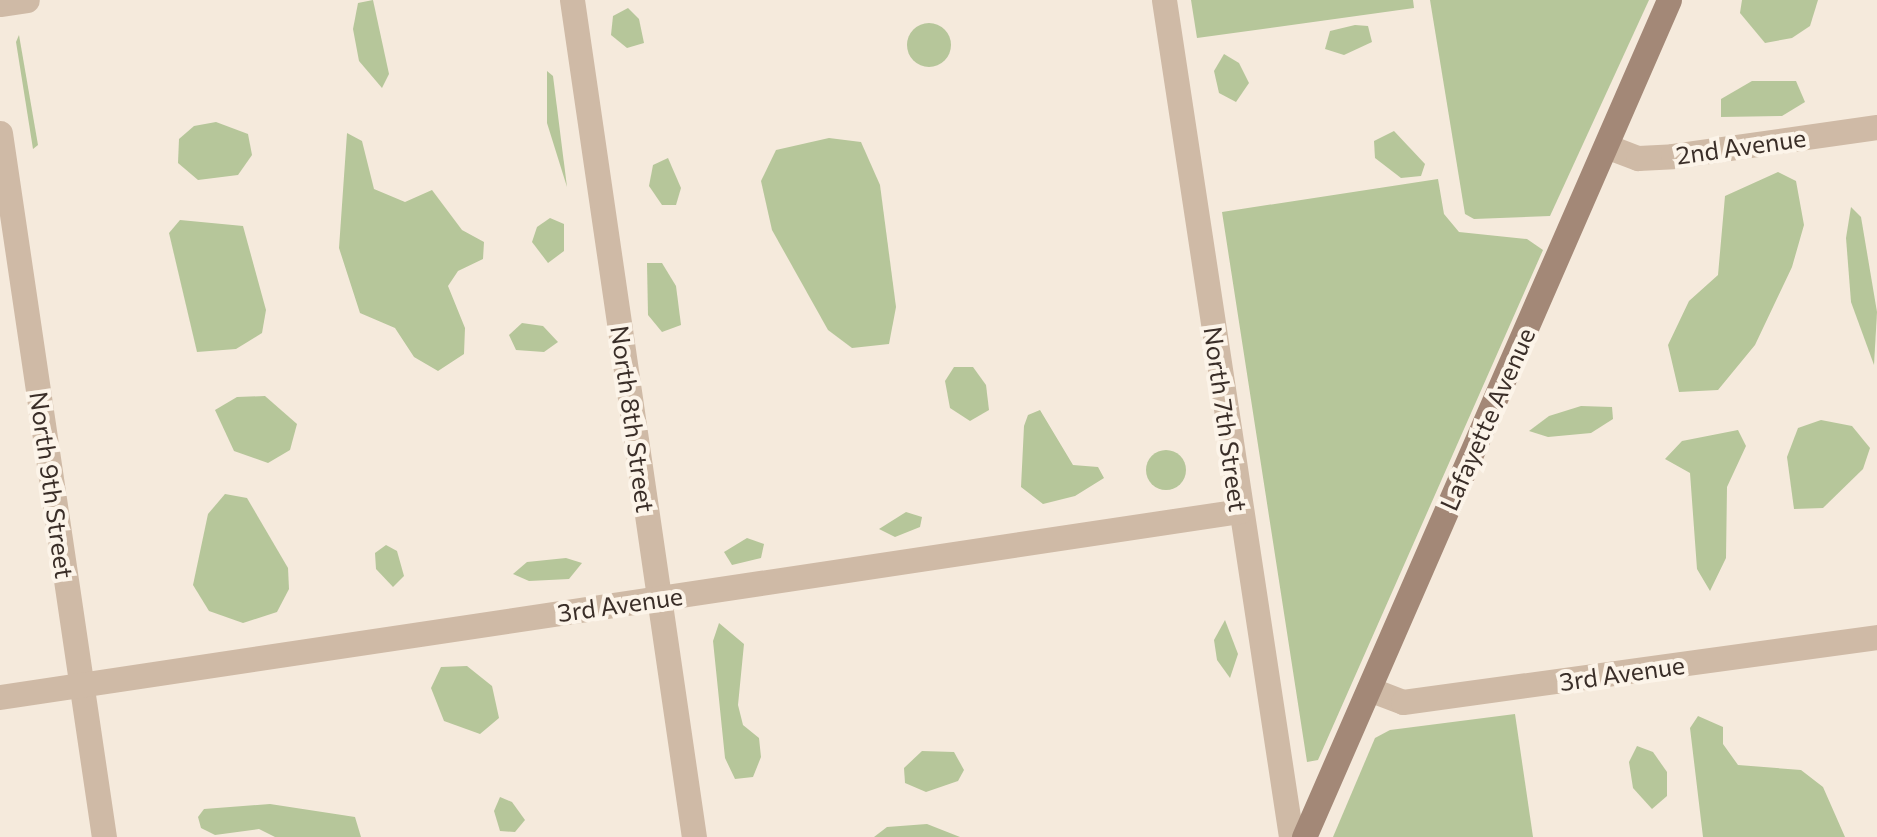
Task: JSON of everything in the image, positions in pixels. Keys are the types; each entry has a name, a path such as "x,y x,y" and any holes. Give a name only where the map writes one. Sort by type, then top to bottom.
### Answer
{"street":[{"path":"0,4 27,0"},
{"name":"North 8th Street","path":"572,0 694,837"},
{"name":"North 7th Street","path":"1164,0 1290,837"},
{"name":"Lafayette Avenue","path":"1304,837 1669,0"},
{"name":"North 9th Street","path":"0,133 104,837"},
{"name":"2nd Avenue","path":"1606,146 1638,158 1876,135"},
{"name":"3rd Avenue","path":"0,697 1240,511"},
{"name":"3rd Avenue","path":"1368,689 1404,702 1877,637"}],"green space":[{"path":"373,0 389,74 382,88 359,61 353,29 358,3"},
{"path":"1191,0 1413,0 1414,8 1197,38"},
{"path":"1430,0 1649,0 1550,216 1474,219 1465,214"},
{"path":"1742,0 1818,0 1810,26 1792,38 1765,43 1740,13"},
{"path":"628,8 639,19 644,43 627,48 611,35 613,16"},
{"path":"929,23 945,29 951,45 945,61 929,67 913,61 907,45 913,29"},
{"path":"1368,26 1372,42 1344,55 1325,49 1330,31"},
{"path":"19,35 38,145 33,149 16,42"},
{"path":"1224,54 1239,63 1249,83 1236,102 1219,93 1214,71"},
{"path":"547,71 553,76 567,187 547,123"},
{"path":"1752,81 1796,81 1805,102 1782,116 1721,117 1721,99"},
{"path":"216,122 248,134 252,155 238,175 198,180 178,163 179,139 194,126"},
{"path":"1394,131 1425,164 1421,176 1401,178 1375,158 1374,141"},
{"path":"347,133 362,141 374,189 405,202 432,190 462,230 484,242 483,259 458,271 448,286 465,328 464,354 438,371 414,357 395,328 360,313 339,248"},
{"path":"829,138 861,142 880,185 896,307 889,344 852,348 828,330 772,230 761,181 776,150"},
{"path":"668,158 681,188 676,205 662,205 649,186 653,165"},
{"path":"1778,172 1796,181 1804,225 1792,267 1755,345 1718,390 1679,392 1668,345 1689,301 1718,275 1725,196"},
{"path":"1438,179 1444,214 1459,232 1527,239 1543,250 1318,760 1307,762 1222,212"},
{"path":"1851,207 1861,217 1877,312 1874,365 1851,302 1846,238"},
{"path":"550,218 564,224 564,251 548,263 532,242 537,227"},
{"path":"180,220 243,226 266,310 262,333 236,349 197,352 169,233"},
{"path":"647,263 662,263 676,286 681,325 662,332 648,315"},
{"path":"522,323 543,326 558,342 544,352 516,350 509,335"},
{"path":"954,367 973,367 986,385 989,410 970,421 950,408 945,381"},
{"path":"265,396 297,424 290,450 268,463 234,451 215,410 237,397"},
{"path":"1581,406 1612,407 1613,419 1591,433 1548,437 1529,431 1549,416"},
{"path":"1040,410 1073,465 1098,467 1104,478 1075,496 1043,504 1021,487 1024,426 1028,415"},
{"path":"1821,420 1852,426 1870,448 1863,469 1823,508 1794,509 1787,457 1798,428"},
{"path":"1738,430 1746,446 1727,487 1726,558 1710,591 1697,569 1690,473 1665,459 1682,441"},
{"path":"1166,450 1180,456 1186,470 1180,484 1166,490 1152,484 1146,470 1152,456"},
{"path":"225,494 247,498 288,568 289,589 277,612 243,623 209,611 193,585 208,514"},
{"path":"906,512 922,517 920,527 895,537 879,529"},
{"path":"747,538 764,544 761,558 732,565 724,552"},
{"path":"386,545 397,551 404,576 393,587 376,569 375,553"},
{"path":"566,558 582,563 569,579 529,581 513,574 527,562"},
{"path":"1225,620 1238,654 1230,678 1217,660 1214,640"},
{"path":"719,623 744,644 738,705 743,725 759,738 761,757 753,777 735,779 725,758 713,641"},
{"path":"467,666 492,686 499,718 480,734 444,721 431,688 441,667"},
{"path":"1515,714 1533,837 1333,837 1375,738 1390,730"},
{"path":"1698,716 1723,727 1723,744 1738,765 1801,770 1823,787 1845,837 1703,837 1690,728"},
{"path":"1637,746 1653,752 1667,772 1667,796 1652,809 1633,788 1629,762"},
{"path":"922,751 954,752 964,770 958,781 926,792 905,783 904,768"},
{"path":"500,797 512,802 525,820 515,832 500,831 494,811"},
{"path":"270,804 355,817 361,837 275,837 259,829 215,835 201,828 198,817 204,809"},
{"path":"927,824 960,837 874,837 887,827"}]}
